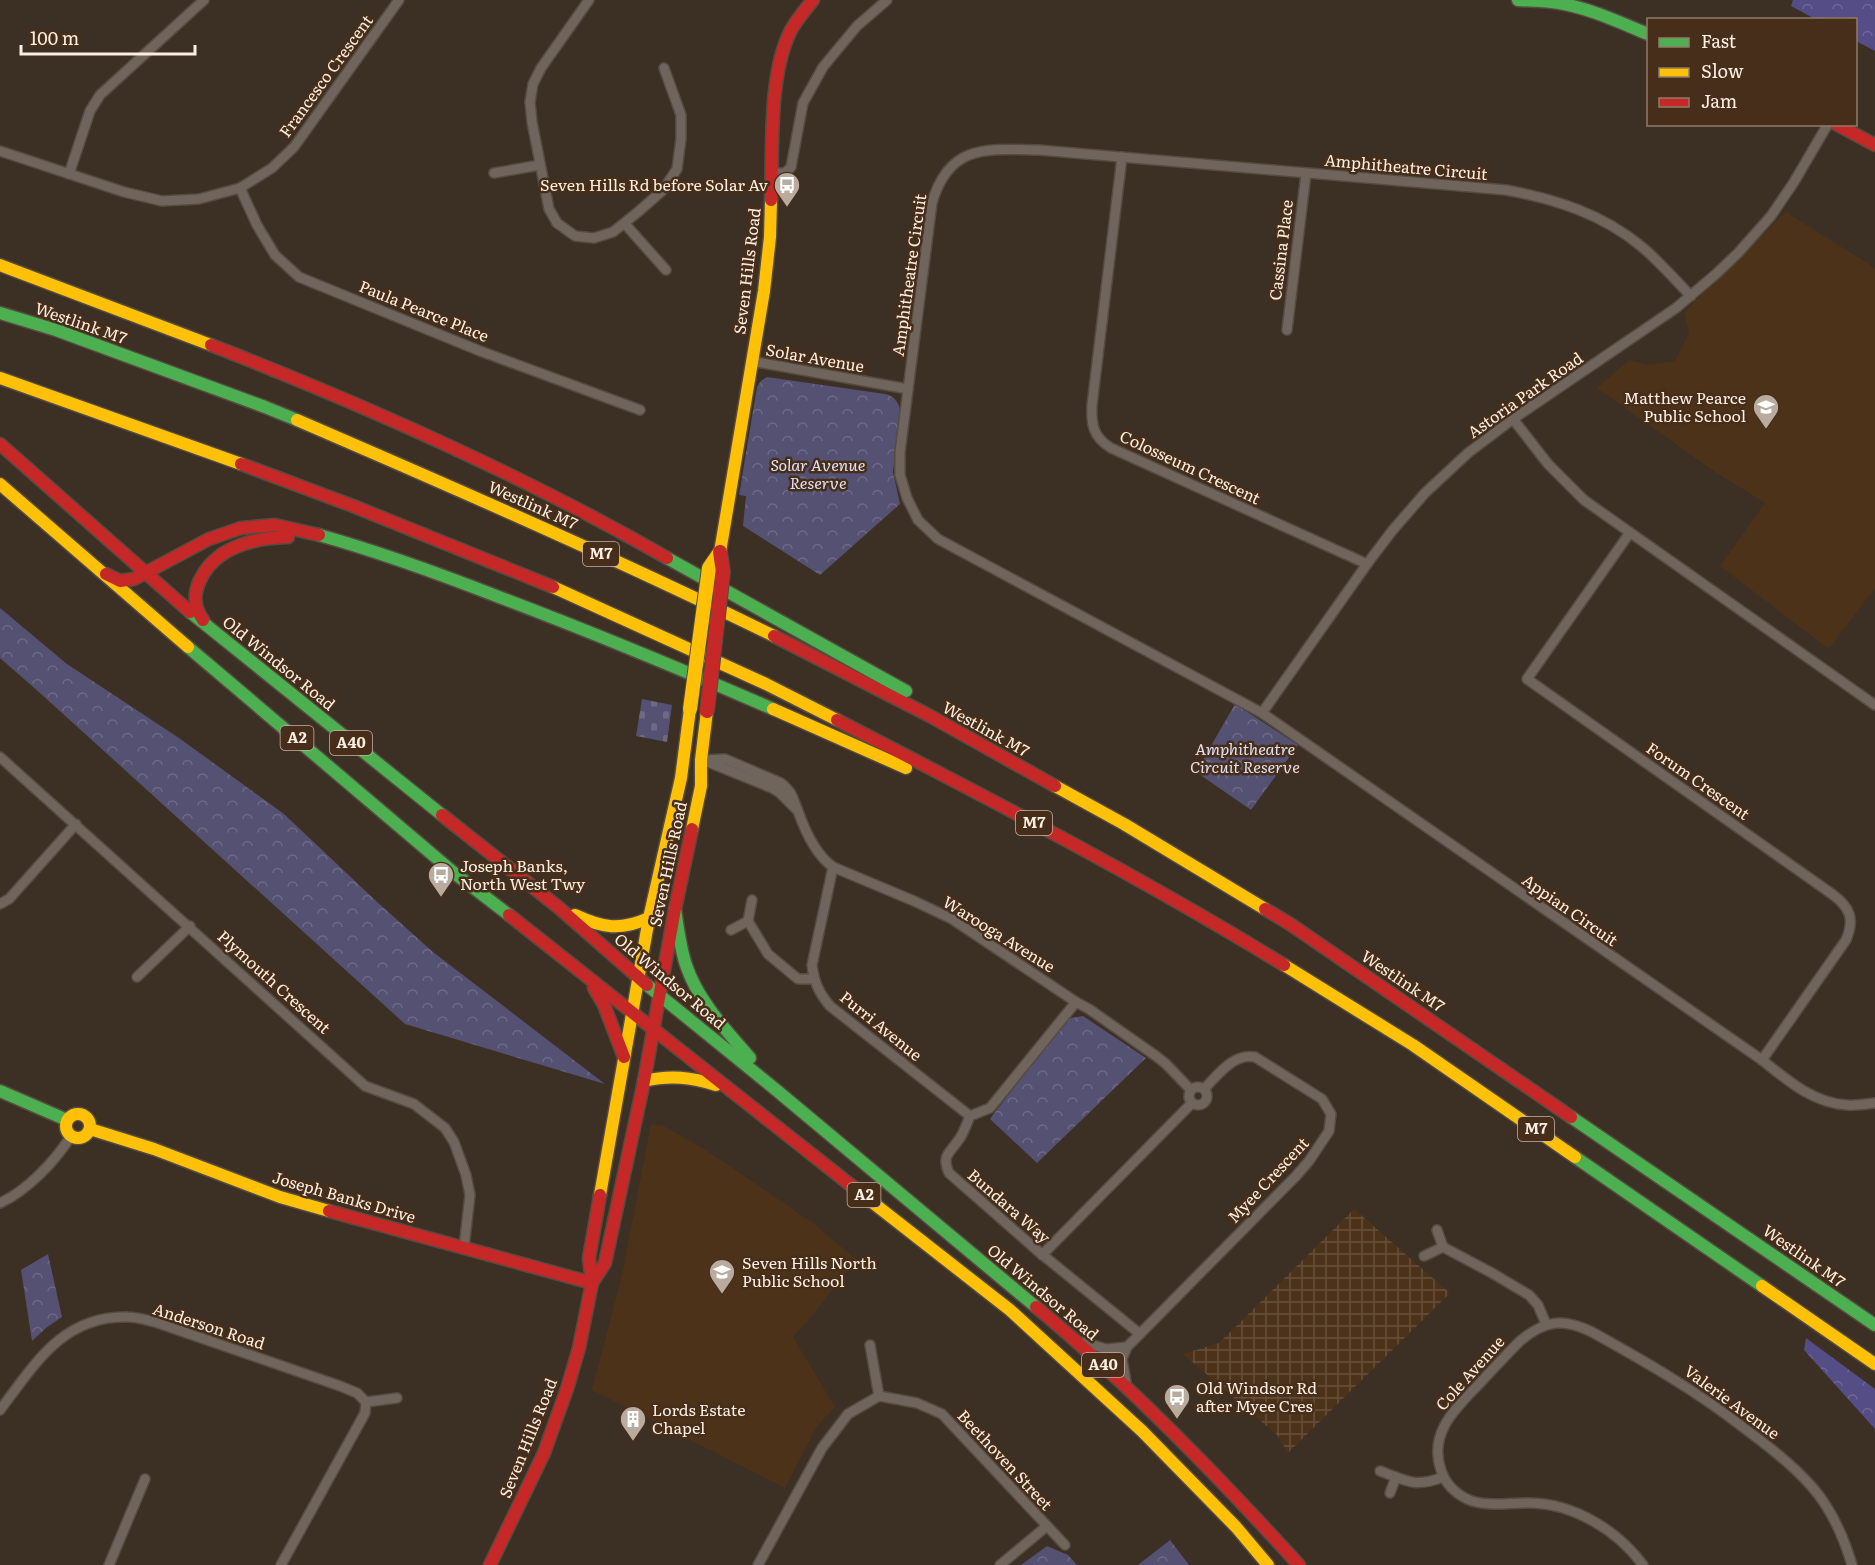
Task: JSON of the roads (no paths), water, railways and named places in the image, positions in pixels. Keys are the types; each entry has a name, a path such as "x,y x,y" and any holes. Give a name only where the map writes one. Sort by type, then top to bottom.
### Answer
{"main road":[{"name":"Seven Hills Road","path":"592,1283 605,1263 644,1081 675,909 701,786 701,760 723,572 720,552 764,291 770,237 774,106 780,62 790,32 813,0"},
{"path":"1518,0 1552,1 1607,17 1647,33"},
{"path":"1840,126 1875,146"},
{"path":"0,265 116,307 288,375 424,435 561,500 1052,775 1124,824"},
{"name":"Westlink M7","path":"0,313 56,330 265,407 451,486 688,594 930,716 1124,824 1290,924 1875,1325"},
{"name":"M7","path":"0,378 36,389 343,502 557,589 766,684 968,788 1099,858 1235,935 1413,1045 1875,1364"},
{"name":"Old Windsor Road","path":"0,444 208,627 558,907 620,963 1076,1340 1128,1387 1219,1478 1299,1565"},
{"name":"A2","path":"0,484 88,562 453,872 1010,1310 1142,1431 1236,1527 1268,1565"},
{"path":"88,562 115,579 124,581 146,574 208,539 256,526 290,528 395,558 617,642 799,719 946,786 968,788"},
{"path":"208,627 195,605 196,592 203,572 219,555 244,543 270,537 296,537 395,558"},
{"name":"Seven Hills Road","path":"490,1565 544,1453 579,1348 592,1283 589,1258 624,1057 649,918 681,778 709,568 720,552"},
{"path":"681,778 701,760 696,752 689,716"},
{"path":"558,907 604,927 625,928 649,918"},
{"path":"675,909 683,952 698,992 775,1089"},
{"path":"575,967 599,995 624,1057"},
{"path":"644,1081 659,1077 695,1077 732,1090"},
{"path":"0,1091 67,1120"},
{"path":"77,1113 85,1115 90,1121 90,1129 86,1136 81,1138 71,1136 66,1128 67,1120 77,1113"},
{"name":"Joseph Banks Drive","path":"90,1129 154,1149 280,1197 592,1283"}],"street":[{"path":"69,174 90,111 100,95 204,0"},
{"name":"Francesco Crescent","path":"0,152 124,192 162,201 199,200 240,188 272,168 294,147 399,0"},
{"path":"589,0 541,68 532,84 530,102 549,209 557,223 575,236 594,238 613,232 663,190 677,169 681,140 681,115 664,68"},
{"path":"773,173 785,173 791,167 803,103 823,66 857,26 887,0"},
{"name":"Astoria Park Road","path":"1262,714 1367,564 1392,531 1425,494 1468,453 1691,296 1738,253 1771,216 1827,126"},
{"name":"Amphitheatre Circuit","path":"1262,714 938,539 918,520 907,498 900,475 900,452 932,203 936,189 948,170 968,155 980,150 1040,150 1506,190 1558,202 1619,230 1643,247 1691,296"},
{"name":"Colosseum Crescent","path":"1122,157 1092,405 1092,423 1098,438 1111,448 1367,564"},
{"path":"494,172 540,165"},
{"name":"Cassina Place","path":"1287,330 1306,174"},
{"name":"Paula Pearce Place","path":"240,188 257,225 275,255 299,277 480,351 640,410"},
{"path":"625,224 666,270"},
{"name":"Solar Avenue","path":"751,362 909,389"},
{"path":"1514,419 1543,458 1584,500 1629,534 1875,705"},
{"name":"Forum Crescent","path":"1629,534 1527,679 1832,894 1847,908 1851,920 1846,940 1762,1060"},
{"name":"Appian Circuit","path":"1262,714 1762,1060 1797,1088 1819,1099 1847,1105 1873,1103 1873,1113"},
{"name":"Plymouth Crescent","path":"0,757 365,1086 414,1104 445,1128 460,1157 470,1195 464,1247"},
{"name":"Warooga Avenue","path":"701,760 724,767 780,793 797,810 820,855 833,867 952,919 1156,1056 1191,1090"},
{"path":"0,904 9,899 76,824"},
{"path":"752,900 748,921 768,954 798,979 814,979 812,965 814,952 833,867"},
{"path":"730,930 748,921"},
{"path":"137,977 190,926"},
{"name":"Purri Avenue","path":"814,979 820,994 830,1006 970,1116"},
{"path":"970,1116 990,1108 1076,1002"},
{"name":"Myee Crescent","path":"1127,1347 1296,1176 1319,1148 1329,1131 1331,1114 1322,1099 1255,1057 1249,1056 1232,1061 1204,1089"},
{"path":"1198,1086 1204,1089 1207,1097 1204,1102 1198,1105 1192,1103 1189,1098 1191,1090 1198,1086"},
{"path":"1042,1255 1192,1103"},
{"name":"Bundara Way","path":"970,1116 962,1136 947,1155 945,1163 949,1173 1042,1255 1140,1334"},
{"path":"0,1203 43,1170 71,1136"},
{"path":"1437,1230 1443,1247 1529,1295 1538,1305 1546,1324"},
{"path":"1425,1256 1443,1247"},
{"name":"Anderson Road","path":"0,1410 56,1341 79,1326 95,1320 121,1317 155,1322 340,1386 357,1393 366,1402"},
{"name":"Valerie Avenue","path":"1546,1324 1563,1322 1592,1332 1680,1382 1758,1438 1814,1489 1846,1545 1852,1565"},
{"name":"Cole Avenue","path":"1443,1477 1438,1462 1437,1444 1443,1427 1452,1413 1520,1341 1532,1331 1546,1324"},
{"path":"1076,1340 1106,1349 1127,1347 1122,1366 1128,1387"},
{"path":"758,1565 822,1448 848,1414 879,1396 870,1346"},
{"name":"Beethoven Street","path":"879,1396 917,1402 942,1414 1065,1545"},
{"path":"281,1565 362,1421 367,1407 366,1402 397,1398"},
{"path":"1380,1471 1419,1484 1443,1477 1453,1490 1468,1499 1486,1504 1533,1503 1553,1506 1593,1521 1614,1535 1635,1554 1643,1565"},
{"path":"1390,1493 1396,1477"},
{"path":"109,1565 145,1479"},
{"path":"1000,1565 1047,1526"}],"place":[{"name":"Seven Hills Rd before Solar Av","path":"787,208"},
{"name":"Matthew Pearce Public School","path":"1766,430"},
{"name":"Joseph Banks, North West Twy","path":"441,898"},
{"name":"Seven Hills North Public School","path":"722,1295"},
{"name":"Old Windsor Rd after Myee Cres","path":"1177,1420"},
{"name":"Lords Estate Chapel","path":"633,1442"}],"park label":[{"name":"Solar Avenue Reserve","path":"818,474"},
{"name":"Amphitheatre Circuit Reserve","path":"1245,758"}]}
